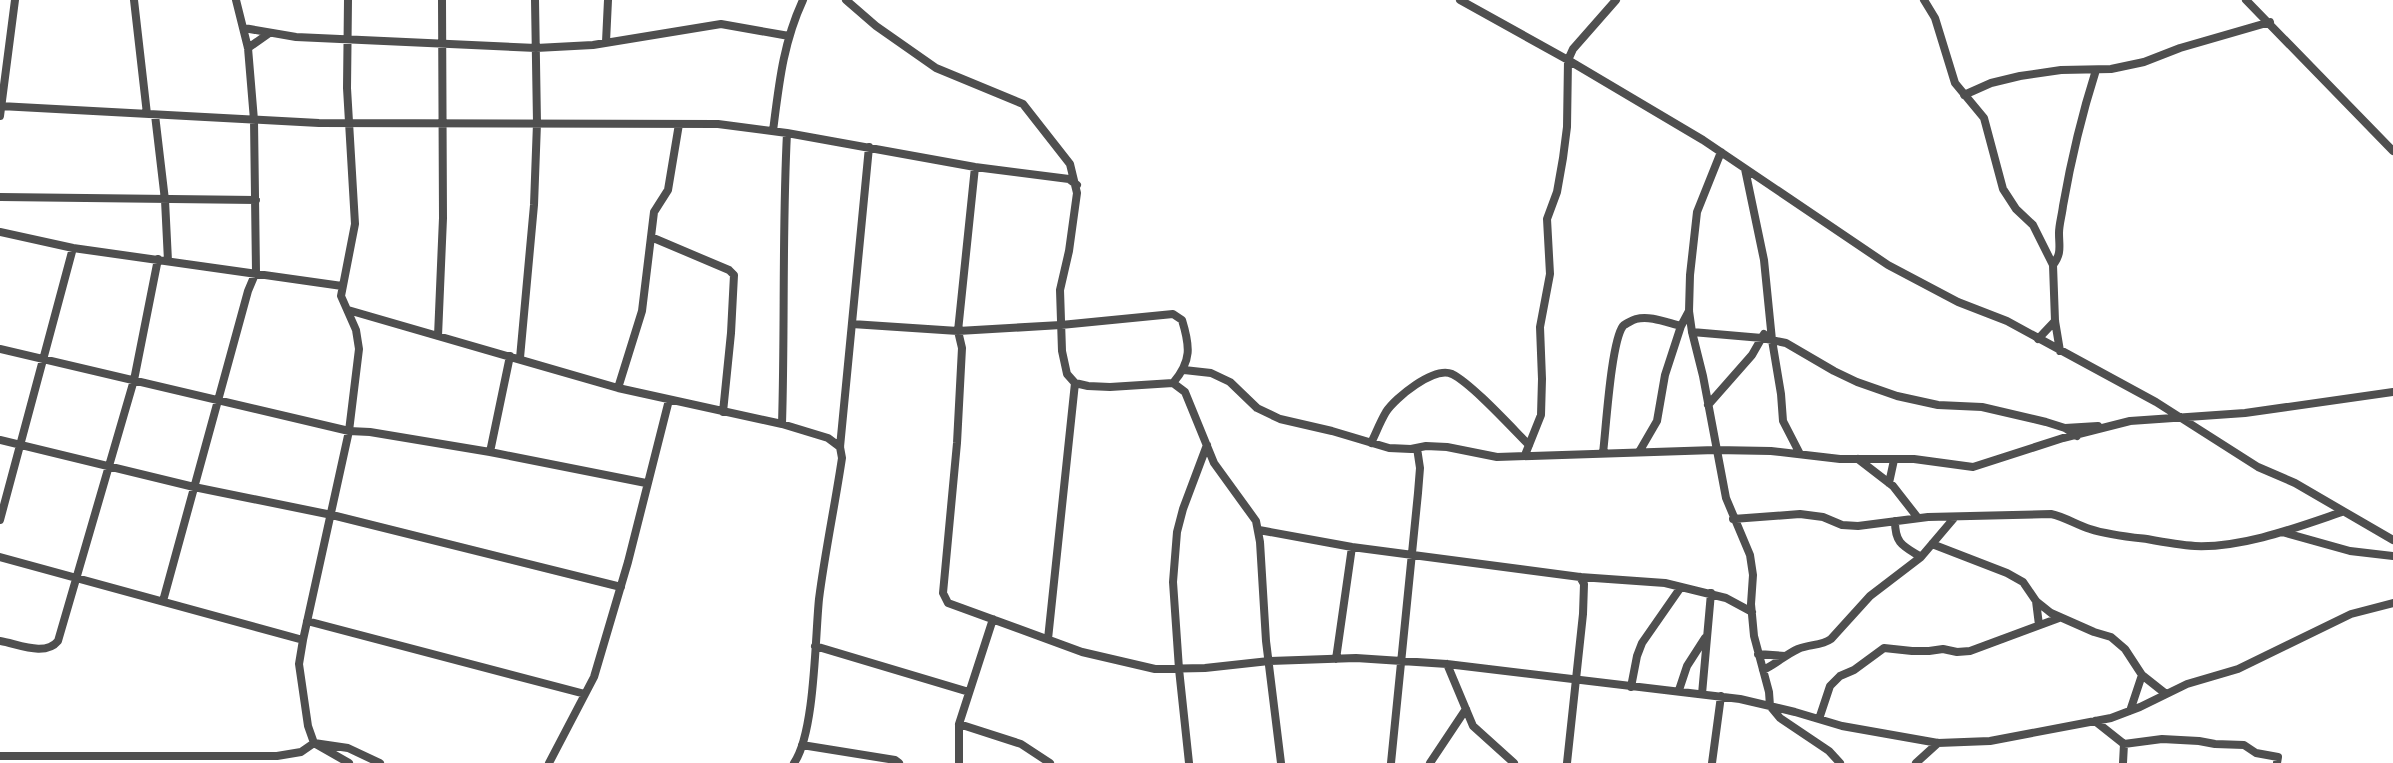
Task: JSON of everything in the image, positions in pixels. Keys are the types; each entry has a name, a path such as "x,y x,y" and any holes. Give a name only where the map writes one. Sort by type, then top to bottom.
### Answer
{"street":[{"path":"0,116 15,0"},
{"path":"134,0 165,200 168,261"},
{"path":"163,601 248,291 256,272 254,120 248,48 236,0"},
{"path":"348,0 347,38 349,123 355,224 341,296 356,330 359,349 349,431 332,515 303,640 300,664 308,726 314,743 349,763"},
{"path":"438,336 443,218 442,0"},
{"path":"520,358 534,205 537,123 535,0"},
{"path":"606,42 608,0"},
{"path":"773,131 783,57 789,36 803,0"},
{"path":"846,0 876,26 936,68 1023,104 1070,164 1077,193 1069,251 1060,290 1062,351 1067,374 1075,383 1088,386 1110,387 1173,383 1185,392 1214,463 1256,521 1269,661 1281,763"},
{"path":"1460,0 1568,60 1721,152 1888,265 1958,302 2007,322 2178,416 2258,467 2295,484 2393,540"},
{"path":"1525,455 1541,415 1542,380 1540,327 1550,274 1547,219 1557,192 1563,158 1567,127 1568,60 1573,49 1616,0"},
{"path":"1924,0 1935,18 1955,83 1984,118 2003,189 2016,209 2033,225 2053,265 2055,321 2060,351"},
{"path":"2246,0 2270,22 2374,134 2393,151"},
{"path":"1964,95 1991,84 2020,76 2061,70 2110,69 2144,62 2180,48 2270,22"},
{"path":"244,28 268,34 536,48 606,42 720,24 789,36"},
{"path":"248,48 268,34"},
{"path":"2053,265 2059,257 2061,246 2059,234 2063,205 2080,120 2096,70"},
{"path":"1,106 254,120 349,123 718,124 788,133 975,167 1069,179 1076,185"},
{"path":"618,388 642,311 654,212 668,190 679,124"},
{"path":"782,424 785,342 783,205 788,133"},
{"path":"794,763 802,745 811,701 819,598 842,458 840,447 869,147"},
{"path":"1721,152 1697,212 1691,253 1689,311 1692,332 1703,376 1715,450 1733,519 1750,555 1753,576 1752,612 1758,654 1763,670 1770,706 1780,718 1829,751 1840,763"},
{"path":"975,167 958,331 962,348 957,435 943,593 948,603 1082,652 1147,667 1179,669 1205,668 1269,661 1336,659 1447,664 1575,681 1679,690 1721,696 1770,706 1842,726 1938,743 1990,741 2111,718 2130,711 2187,684 2238,669 2351,614 2393,603"},
{"path":"1745,169 1764,260 1772,340 1781,394 1783,421 1800,454"},
{"path":"0,197 256,200"},
{"path":"0,232 74,248 256,272 342,286"},
{"path":"651,237 730,270 734,275 731,333 723,412"},
{"path":"0,520 22,446 43,360 74,248"},
{"path":"0,641 45,650 54,646 58,641 78,578 108,466 134,380 158,259"},
{"path":"348,310 520,358 618,388 782,424 828,438 840,447"},
{"path":"1639,452 1657,421 1665,375 1681,326 1689,311"},
{"path":"852,324 958,331 1061,325 1173,314 1182,320 1186,332 1188,352 1184,370 1173,383"},
{"path":"1603,453 1614,358 1618,337 1624,326 1636,319 1651,319 1681,326"},
{"path":"2038,339 2055,321"},
{"path":"1708,404 1752,355 1770,323"},
{"path":"1692,332 1762,338 1786,343 1857,382 1897,396 1938,405 1982,407 2065,428 2109,426"},
{"path":"0,349 349,431 370,432 490,452 646,483"},
{"path":"490,452 510,356"},
{"path":"1184,370 1210,373 1230,382 1257,408 1280,419 1332,431 1389,448 1417,448 1426,446 1447,447 1497,457 1715,450 1771,451 1858,460 1914,459 1973,468 2063,438 2077,436 2130,421 2178,416 2245,413 2393,392"},
{"path":"1371,443 1386,412 1395,402 1418,384 1438,372 1451,374 1470,388 1529,445"},
{"path":"1048,640 1075,383"},
{"path":"548,763 594,677 621,587 646,483 669,400"},
{"path":"2065,428 2077,436"},
{"path":"0,440 194,487 332,515 621,587"},
{"path":"1189,763 1179,669 1173,582 1177,532 1183,508 1207,445"},
{"path":"1391,763 1420,468 1417,448"},
{"path":"1858,460 1889,483 1918,518"},
{"path":"1889,483 1894,460"},
{"path":"1733,519 1800,514 1823,517 1842,525 1858,526 1918,518 2051,514 2064,517 2090,529 2132,537 2196,546 2219,544 2282,532 2342,512"},
{"path":"1763,670 1775,665 1785,656 1799,649 1824,644 1831,639 1870,596 1921,557 1955,517"},
{"path":"1895,521 1895,534 1901,545 1921,557"},
{"path":"1258,530 1352,547 1580,577 1665,583 1711,593 1726,598 1752,612"},
{"path":"2282,532 2350,551 2393,556"},
{"path":"1932,544 2008,573 2023,582 2036,601 2059,618 2112,637 2125,648 2142,675 2166,694"},
{"path":"1336,659 1352,547"},
{"path":"0,557 303,640"},
{"path":"1567,763 1583,614 1584,584 1580,577"},
{"path":"1631,686 1637,656 1642,643 1681,587"},
{"path":"1702,694 1706,662 1705,638 1711,593"},
{"path":"2036,601 2039,625"},
{"path":"959,763 959,724 992,618"},
{"path":"1819,719 1830,686 1840,676 1854,670 1884,648 1929,652 1943,649 1957,652 1970,651 2059,618"},
{"path":"307,621 585,694"},
{"path":"1679,690 1687,666 1705,638"},
{"path":"815,646 969,692"},
{"path":"1758,654 1785,656"},
{"path":"1447,664 1475,728 1514,763"},
{"path":"2130,711 2142,675"},
{"path":"1712,763 1721,696"},
{"path":"1430,763 1466,709"},
{"path":"2095,721 2124,744 2162,739 2244,745 2256,753 2278,757 2277,763"},
{"path":"959,724 1021,744 1050,763"},
{"path":"0,756 76,759 277,759 302,752 314,743 348,748 380,763"},
{"path":"1916,763 1938,743"},
{"path":"2123,763 2124,744"},
{"path":"802,745 895,760 899,763"}]}
